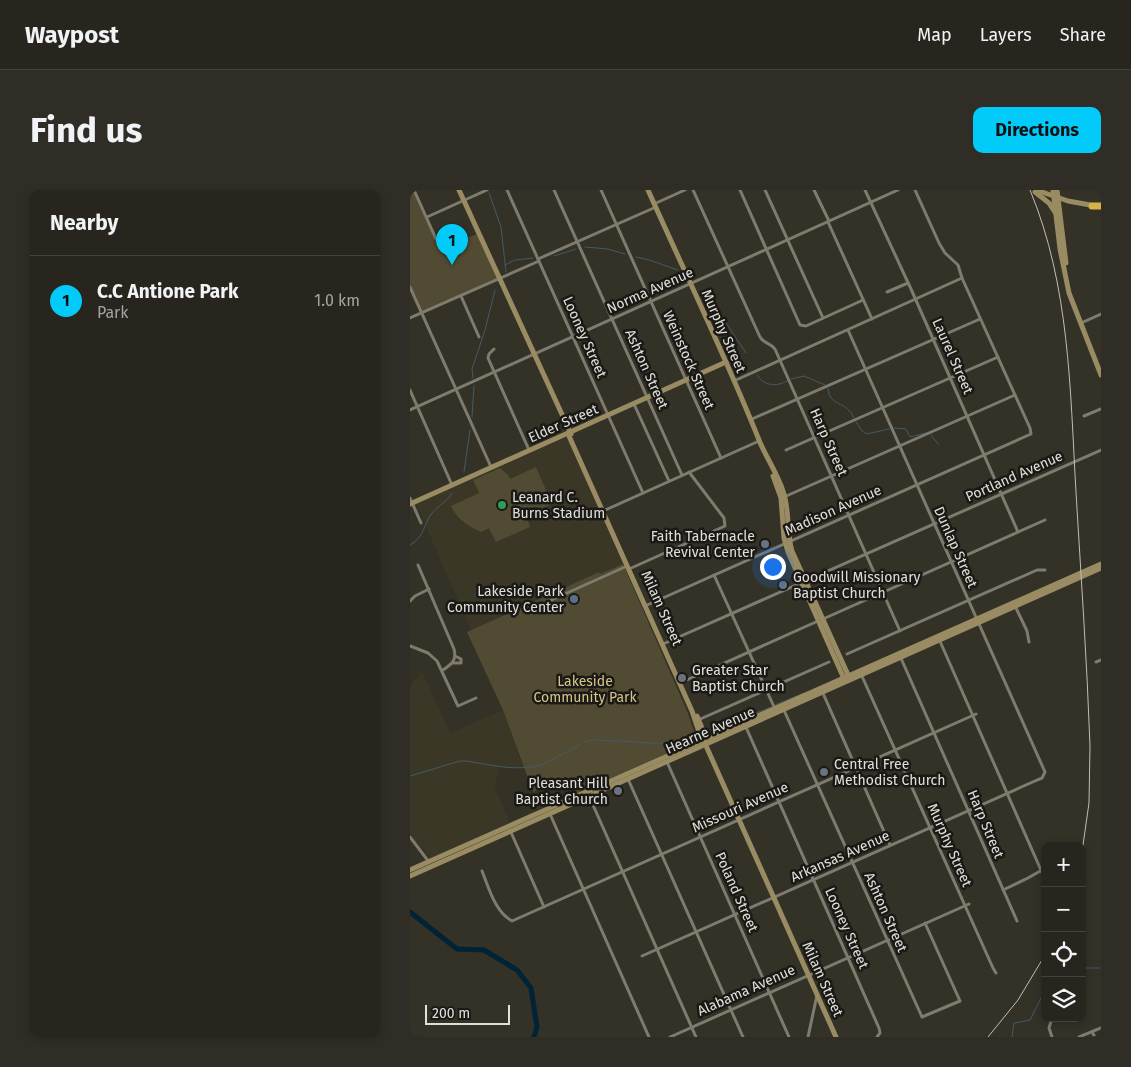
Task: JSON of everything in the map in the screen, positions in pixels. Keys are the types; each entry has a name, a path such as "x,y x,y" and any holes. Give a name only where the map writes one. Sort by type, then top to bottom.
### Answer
{"highway":[{"path":"1092,206 1101,207"}],"street":[{"path":"414,190 436,239"},
{"name":"Milam Street","path":"459,190 572,435 629,568 704,734 704,742 836,1037"},
{"path":"427,217 487,190"},
{"name":"Looney Street","path":"507,190 643,493"},
{"name":"Ashton Street","path":"554,190 682,475"},
{"name":"Weinstock Street","path":"601,190 721,458"},
{"name":"Murphy Street","path":"648,190 752,419 770,466 780,484 788,542 847,679"},
{"path":"410,318 500,279 685,190"},
{"name":"Harp Street","path":"693,190 760,338 763,342 772,345 780,360 900,631"},
{"path":"740,190 797,318 803,326 863,300"},
{"path":"765,190 823,318"},
{"path":"814,190 872,320"},
{"name":"Laurel Street","path":"865,190 1018,532"},
{"name":"Norma Avenue","path":"410,410 898,190"},
{"path":"783,497 1015,395 962,278 958,265 945,253 939,243 915,190"},
{"path":"1034,190 1092,206"},
{"path":"1034,190 1049,203 1055,213 1068,286 1080,323 1100,372"},
{"path":"1053,190 1057,197 1060,213 1068,286"},
{"path":"1057,190 1058,232"},
{"path":"1060,213 1063,204 1072,202"},
{"path":"734,381 962,278"},
{"path":"887,292 908,283"},
{"path":"410,287 491,467"},
{"path":"461,296 479,337"},
{"path":"1080,323 1101,314"},
{"path":"752,419 980,319"},
{"name":"Dunlap Street","path":"848,330 1045,772"},
{"path":"494,349 488,358 529,450"},
{"path":"786,450 998,356"},
{"name":"Elder Street","path":"411,501 452,485 726,362"},
{"path":"410,390 452,485"},
{"name":"Madison Avenue","path":"646,605 1031,434 1015,395"},
{"path":"634,404 669,481"},
{"path":"1084,416 1101,409"},
{"path":"604,510 759,440"},
{"name":"Portland Avenue","path":"664,644 1101,450"},
{"path":"547,602 724,526 724,518 689,472"},
{"path":"411,501 421,523"},
{"path":"681,682 1045,520"},
{"name":"Hearne Avenue","path":"410,876 414,870 822,691 1101,564"},
{"path":"418,565 454,647 455,656 453,662 443,670"},
{"name":"Hearne Avenue","path":"1089,571 1101,568"},
{"path":"848,654 1037,570 1045,570"},
{"path":"714,575 776,711"},
{"path":"410,601 414,596 428,589"},
{"path":"1014,605 1027,631 1029,642"},
{"path":"938,639 975,715 1007,793 1041,868"},
{"path":"410,646 432,656 443,670 458,706 476,698"},
{"path":"453,662 461,663 460,659 455,656"},
{"name":"Harp Street","path":"900,656 1017,921"},
{"path":"1096,662 1101,660"},
{"path":"697,720 829,662"},
{"name":"Murphy Street","path":"861,673 996,973"},
{"path":"822,691 890,845"},
{"name":"Ashton Street","path":"783,708 886,941 922,1017 960,1001 925,923"},
{"name":"Missouri Avenue","path":"482,871 497,906 512,921 975,715"},
{"name":"Looney Street","path":"744,724 880,1033 877,1037"},
{"name":"Poland Street","path":"665,759 790,1037"},
{"name":"Arkansas Avenue","path":"642,956 1042,778 1045,772"},
{"path":"627,776 743,1037"},
{"path":"588,794 696,1037"},
{"path":"549,811 650,1037"},
{"path":"510,828 544,907"},
{"path":"410,837 431,864"},
{"path":"1002,890 1041,871"},
{"name":"Alabama Avenue","path":"670,1037 969,904"},
{"path":"808,1037 817,994"},
{"path":"1051,1022 1049,1028 1052,1037"},
{"path":"1080,1037 1101,1028"},
{"path":"1092,1032 1095,1037"}],"shaded area":[{"path":"567,437 623,564 600,574 599,572 471,630 416,504"},
{"path":"422,671 450,733 503,710 523,767 509,768 499,766 495,789 509,820 507,825 432,858 427,855 410,833 410,686"}],"green space":[{"path":"410,190 414,190 440,250 479,233 500,279 422,313 410,287"},
{"name":"Leanard C. Burns Stadium","path":"536,467 552,504 526,516 530,527 496,542 489,528 481,532 472,528 463,522 451,506 479,493 473,480 500,468 510,479"},
{"name":"Lakeside Community Park","path":"623,564 687,711 697,740 575,794 566,777 533,792 503,710 467,632 599,572 600,574"}],"waterway":[{"path":"489,193 501,227 506,272"},
{"path":"585,247 608,249 625,254"},
{"path":"554,256 576,249"},
{"path":"636,257 678,270"},
{"path":"505,265 515,260 533,258"},
{"path":"473,378 472,369 485,330 495,290"},
{"path":"720,314 746,353"},
{"path":"757,375 760,379 770,384 775,385 787,381"},
{"path":"791,379 804,376 825,385"},
{"path":"472,417 474,386"},
{"path":"828,388 831,398 847,408 854,418"},
{"path":"856,422 862,431 867,434 889,429"},
{"path":"894,428 906,429 910,437 926,433"},
{"path":"464,472 470,430"},
{"path":"931,435 939,445"},
{"path":"410,545 421,535 432,513 452,493"},
{"path":"775,705 804,693"},
{"path":"710,731 719,722 771,707"},
{"path":"583,742 595,740 673,743 692,738"},
{"path":"548,762 581,744"},
{"path":"410,776 460,761 516,768 546,763"},
{"path":"410,912 457,949 484,950 517,970 531,988 537,1027 534,1037"},
{"path":"1086,968 1100,968"},
{"path":"1012,1037 1014,1023 1030,1020 1041,998"}],"railway":[{"path":"1030,190 1043,226 1053,263 1066,339 1086,651 1090,746 1089,803 1083,842"},
{"path":"988,1037 1018,1000 1041,962"}],"place":[{"name":"C.C Antione Park","path":"452,265"},
{"name":"Leanard C. Burns Stadium","path":"502,505"},
{"name":"Faith Tabernacle Revival Center","path":"765,544"},
{"name":"Goodwill Missionary Baptist Church","path":"783,585"},
{"name":"Lakeside Park Community Center","path":"574,599"},
{"name":"Greater Star Baptist Church","path":"682,678"},
{"name":"Central Free Methodist Church","path":"824,772"},
{"name":"Pleasant Hill Baptist Church","path":"618,791"}]}
